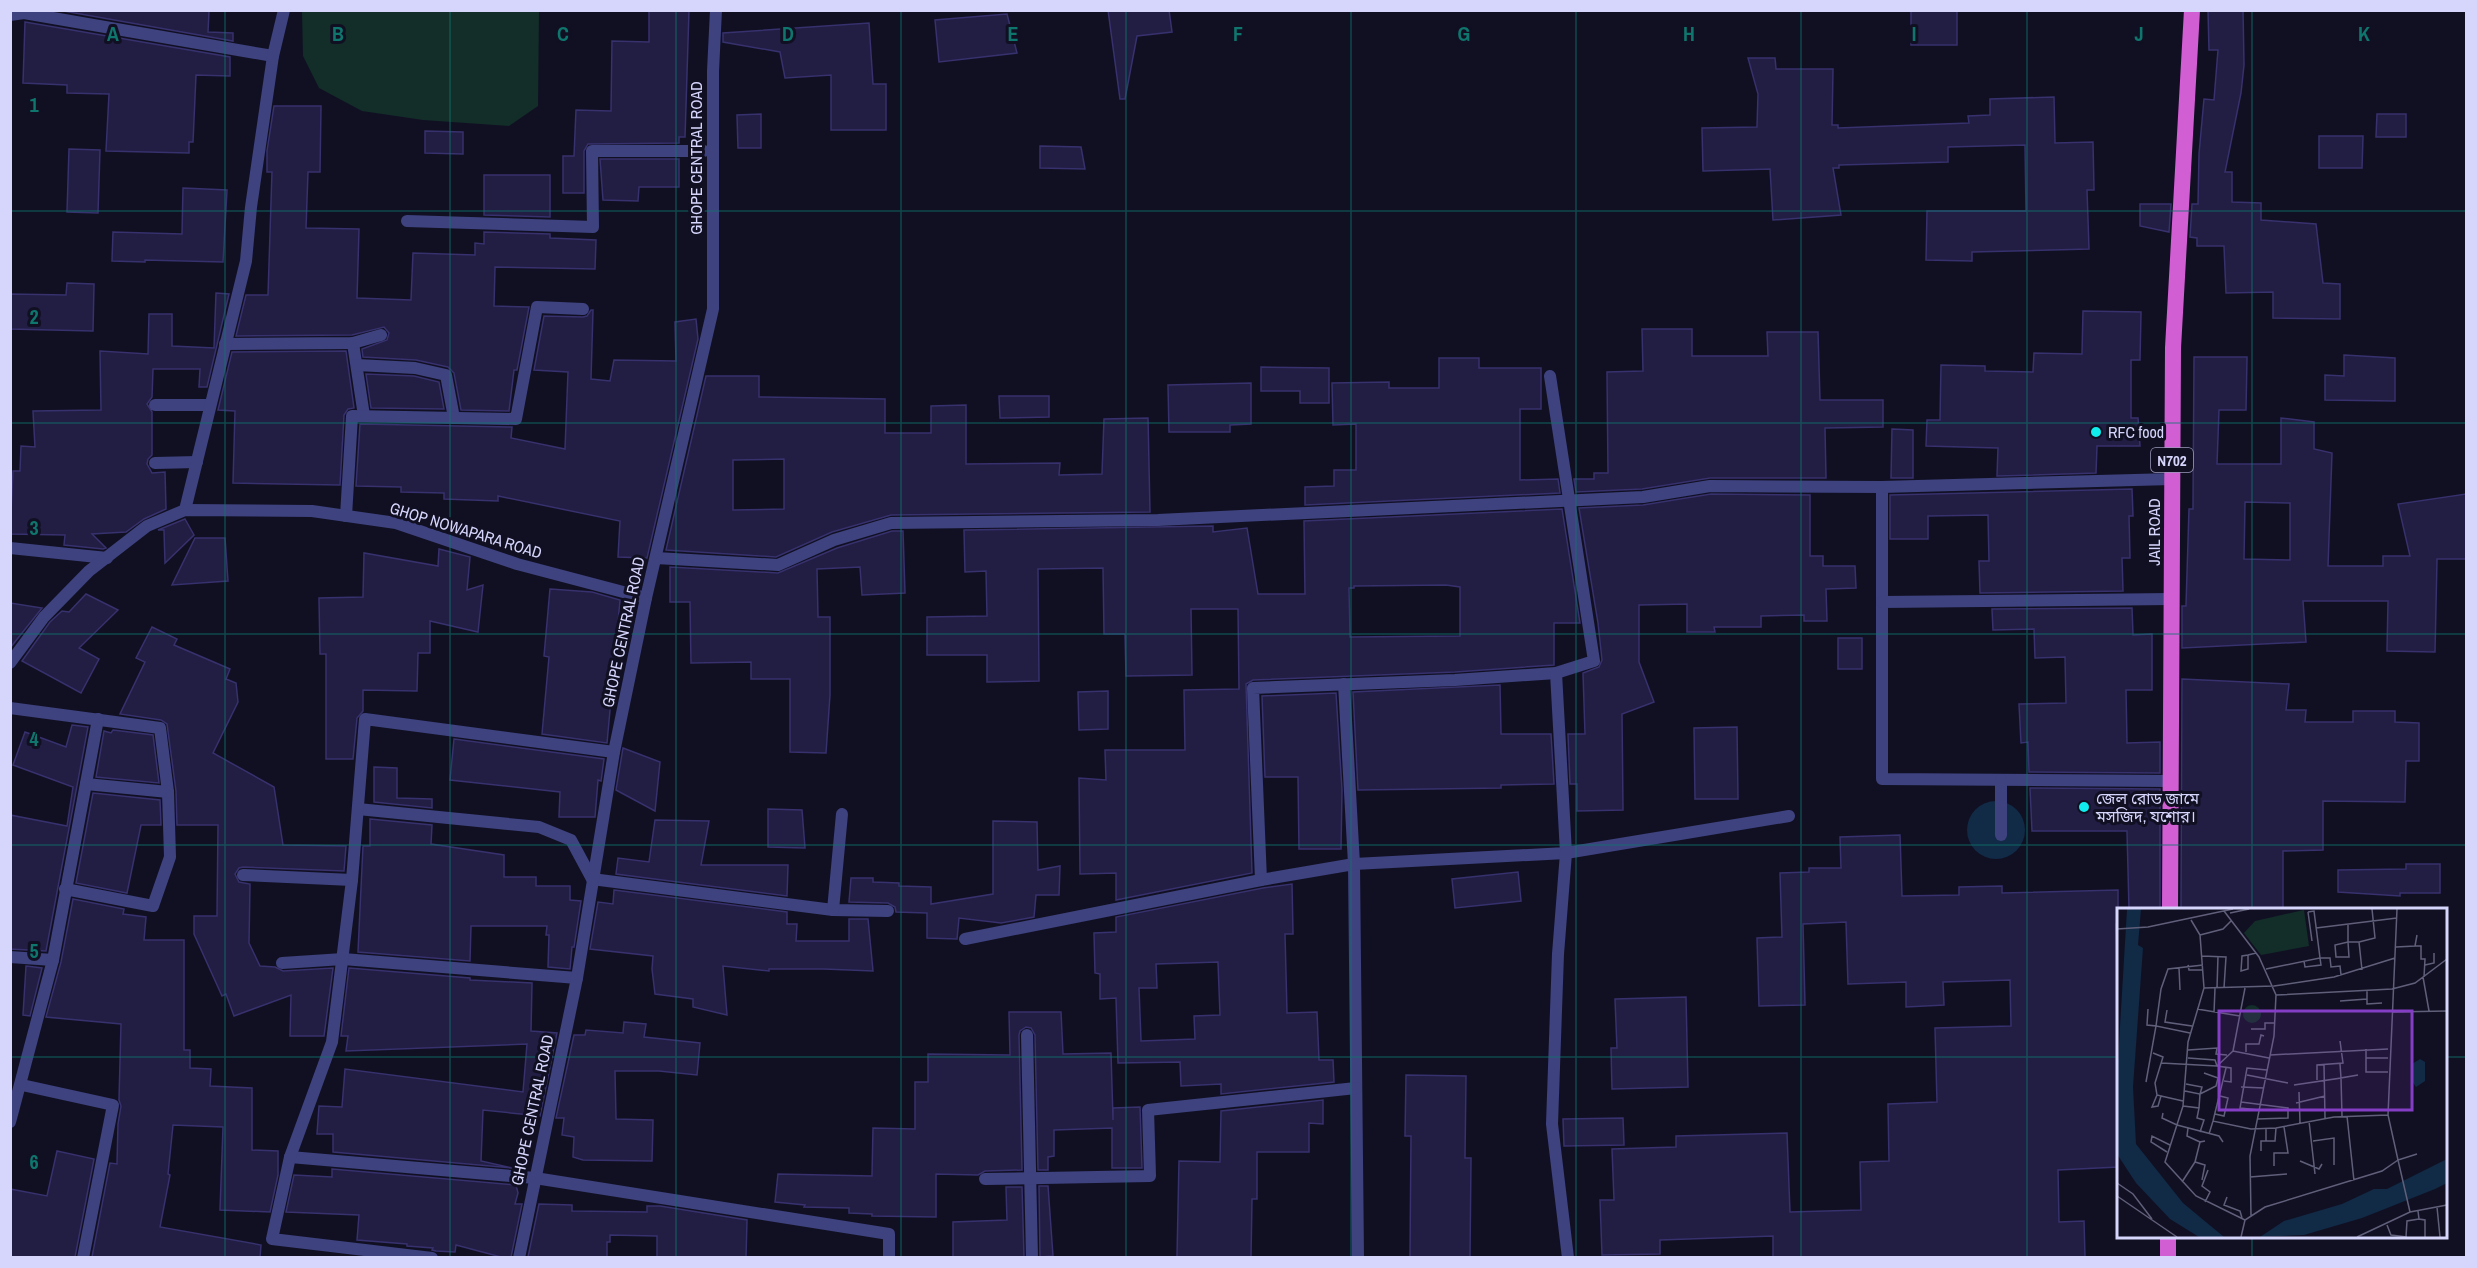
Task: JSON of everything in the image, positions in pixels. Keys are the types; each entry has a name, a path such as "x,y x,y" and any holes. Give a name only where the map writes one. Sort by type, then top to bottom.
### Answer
{"highway":[{"name":"JAIL ROAD","path":"2170,908 2173,348 2192,10"},
{"path":"2168,1238 2168,1257"}],"street":[{"path":"185,510 246,261 251,207 273,56 284,10"},
{"name":"GHOPE CENTRAL ROAD","path":"519,1257 577,978 614,752 646,598 713,309 713,71 716,10"},
{"path":"10,15 24,13 273,56"},
{"path":"407,221 593,227 592,151 704,151"},
{"path":"346,516 352,416 516,419 537,307 583,309"},
{"path":"225,344 353,343 381,335"},
{"path":"353,343 364,416"},
{"path":"357,365 415,368 446,375 454,418"},
{"path":"1261,880 1253,688 1455,680 1556,673 1594,662 1550,376"},
{"path":"155,405 210,405"},
{"path":"155,463 197,462"},
{"path":"656,558 778,565 834,540 891,523 1158,520 1643,497 1710,486 1882,487 2172,479"},
{"path":"1882,487 1882,779 2170,781"},
{"name":"GHOP NOWAPARA ROAD","path":"10,663 44,618 89,571 147,526 185,510 312,511 396,523 495,557 646,598"},
{"path":"10,548 106,558"},
{"path":"1882,603 2171,599"},
{"path":"1556,673 1566,853 1558,954 1552,1124 1568,1257"},
{"path":"1344,684 1354,864 1358,1257"},
{"path":"10,708 160,728 168,792 170,857 153,906 65,889"},
{"path":"10,1122 22,1085 53,960 98,719"},
{"path":"432,1257 272,1239 290,1157 332,1042 352,880 365,719 614,752"},
{"path":"2001,780 2001,835"},
{"path":"86,784 168,792"},
{"path":"358,809 539,827 571,840 592,879 833,910 888,911"},
{"path":"833,910 842,814"},
{"path":"965,939 1261,880 1354,864 1566,853 1789,816"},
{"path":"243,875 352,880"},
{"path":"10,957 53,960"},
{"path":"282,963 343,959 577,978"},
{"path":"1028,1035 1032,1257"},
{"path":"22,1085 113,1106 83,1257"},
{"path":"986,1179 1150,1176 1148,1110 1356,1088"},
{"path":"290,1157 535,1178 889,1234 889,1257"}],"green space":[{"path":"302,11 539,11 538,106 509,126 423,120 362,111 319,88 303,56"}],"water":[{"path":"1990,801 2002,801 2017,809 2025,824 2025,836 2017,851 2002,859 1990,859 1975,851 1967,836 1967,824 1975,809"}],"building":[{"path":"58,10 209,11 208,32 233,33 233,41"},
{"path":"649,10 689,10 685,137 679,137 679,143 588,144 584,151 584,193 563,193 563,156 574,156 576,110 611,111 612,41 649,42"},
{"path":"1108,10 1169,10 1172,32 1137,36 1125,99 1120,99"},
{"path":"1911,10 1957,10 1957,45 1911,45"},
{"path":"2208,10 2243,10 2244,65 2241,93 2225,172 2232,172 2232,202 2261,203 2261,220 2316,224 2323,283 2340,284 2340,319 2273,318 2273,292 2226,293 2224,246 2197,246 2197,238 2190,237 2192,204 2198,204 2199,154 2204,99 2214,100 2218,50 2209,50"},
{"path":"1007,14 1017,53 939,62 935,20"},
{"path":"25,22 230,57 230,76 196,75 193,142 189,142 189,153 106,151 109,94 67,93 67,85 23,83"},
{"path":"869,23 873,84 886,84 886,130 831,130 831,75 785,78 780,52 723,42 723,33"},
{"path":"1748,58 1775,58 1776,69 1833,69 1832,125 1838,125 1838,128 1969,123 1968,116 1990,115 1990,99 2054,97 2055,143 2093,142 2094,190 2087,190 2089,249 1972,252 1972,261 1926,260 1927,211 2026,211 2025,145 1948,147 1948,162 1839,165 1839,168 1833,168 1841,215 1773,220 1770,169 1703,171 1702,128 1757,127 1758,94"},
{"path":"274,106 321,106 320,172 308,172 306,228 359,229 357,298 411,300 413,253 475,255 475,243 484,244 484,232 550,234 550,238 596,240 595,269 495,267 494,306 529,307 517,370 514,370 509,411 461,410 454,373 448,367 416,360 363,357 362,349 387,340 389,333 384,327 352,335 236,336 246,295 268,295 272,172 267,172 267,151"},
{"path":"761,114 761,148 738,148 737,115"},
{"path":"2377,114 2406,114 2406,137 2376,137"},
{"path":"425,131 463,132 463,154 425,153"},
{"path":"2319,136 2363,136 2362,168 2319,168"},
{"path":"1040,146 1081,147 1085,169 1040,168"},
{"path":"69,149 100,150 98,213 67,212"},
{"path":"600,159 679,159 679,187 639,187 638,201 603,200"},
{"path":"484,175 550,175 550,217 484,215"},
{"path":"183,188 227,190 223,262 112,261 113,232 182,234"},
{"path":"2140,204 2171,204 2169,232 2140,226"},
{"path":"67,283 94,284 93,331 10,329 10,294 66,295"},
{"path":"216,293 229,294 207,387 199,387 200,369 153,369 152,397 147,404 152,412 152,455 147,464 152,473 165,472 166,509 144,519 126,532 92,534 106,548 103,549 64,545 65,535 10,534 13,471 20,471 21,446 35,447 33,411 101,410 100,351 148,354 149,314 172,314 172,346 214,348"},
{"path":"593,310 591,379 610,381 614,360 676,361 675,322 696,319 698,339 647,558 618,557 620,521 498,496 498,501 444,499 444,493 401,492 401,487 356,486 360,424 512,427 511,438 565,449 568,372 534,370 544,316 583,317 587,316"},
{"path":"2083,311 2141,312 2140,360 2131,360 2131,418 2138,418 2140,446 2097,446 2096,473 1997,476 1998,448 1926,446 1927,420 1940,420 1941,365 1985,366 1985,371 2033,372 2034,353 2082,354"},
{"path":"1642,329 1692,329 1692,356 1768,356 1767,332 1818,332 1820,400 1883,400 1883,427 1825,428 1826,478 1710,478 1642,489 1576,492 1574,479 1594,479 1594,473 1608,473 1607,372 1643,371"},
{"path":"346,351 354,408 348,409 344,415 340,485 233,483 235,411 218,410 232,352"},
{"path":"2344,355 2395,358 2395,401 2325,400 2325,375 2344,376"},
{"path":"2194,357 2247,357 2246,410 2219,410 2217,464 2281,464 2281,418 2314,422 2314,449 2332,453 2328,566 2383,566 2383,556 2410,556 2398,504 2466,494 2466,559 2437,559 2435,652 2387,651 2388,601 2303,601 2306,642 2182,648 2182,606 2186,606 2189,509 2193,509","holes":["2245,502 2290,503 2290,560 2244,559"]},
{"path":"1439,358 1479,358 1479,368 1541,368 1541,409 1520,409 1520,480 1558,479 1560,493 1305,505 1305,487 1334,486 1334,470 1356,470 1356,424 1333,425 1332,383 1389,382 1389,388 1439,388"},
{"path":"1261,367 1329,368 1329,403 1300,403 1300,391 1261,391"},
{"path":"366,374 414,376 439,382 444,409 371,408"},
{"path":"706,376 759,376 759,397 885,399 885,433 931,433 931,406 966,405 966,464 1060,463 1059,475 1102,474 1104,419 1148,418 1150,512 891,515 832,532 776,557 666,550","holes":["784,459 784,509 733,510 733,460"]},
{"path":"1251,383 1251,424 1230,425 1230,432 1169,432 1168,385"},
{"path":"999,396 1049,396 1049,417 1000,418"},
{"path":"1892,429 1913,430 1913,478 1891,478"},
{"path":"2132,489 2133,516 2129,516 2130,558 2122,558 2123,591 1980,593 1979,561 1989,561 1988,515 1928,516 1928,539 1890,539 1890,495"},
{"path":"1711,494 1810,495 1810,556 1823,556 1823,566 1855,566 1856,588 1826,589 1827,621 1804,621 1804,615 1761,616 1761,627 1714,627 1715,632 1687,632 1687,604 1639,605 1639,662 1654,702 1622,714 1623,810 1577,811 1577,784 1570,784 1568,734 1585,734 1583,673 1599,667 1602,660 1579,508 1643,505"},
{"path":"1562,509 1580,623 1554,623 1554,665 1455,672 1253,680 1246,684 1252,873 1116,900 1116,873 1080,874 1079,778 1106,780 1105,750 1185,750 1184,690 1239,689 1238,609 1191,609 1192,675 1126,676 1125,634 1104,634 1103,568 1038,569 1039,681 987,682 987,655 927,655 927,617 987,616 986,571 965,572 964,530 1213,526 1213,532 1247,528 1258,594 1305,594 1304,521","holes":["1446,585 1460,587 1460,636 1350,637 1349,588 1354,588 1354,586"]},
{"path":"185,519 194,535 165,563 164,530 158,530"},
{"path":"892,531 903,531 905,593 862,595 860,567 817,569 818,617 830,617 830,695 826,753 790,752 790,679 751,679 751,662 691,663 690,602 670,602 670,567 778,573 837,548"},
{"path":"195,538 225,538 228,581 172,585"},
{"path":"439,549 470,557 467,590 483,585 478,632 430,621 430,653 418,653 417,691 363,690 363,711 357,718 353,759 326,759 326,654 320,654 319,598 363,597 364,553 438,566"},
{"path":"550,589 592,592 620,600 607,743 542,734 549,657 544,656"},
{"path":"86,594 118,610 79,648 99,659 81,693 22,661 50,622 62,611 69,612"},
{"path":"10,603 42,608 10,648"},
{"path":"2132,608 2133,635 2152,634 2152,690 2126,690 2127,743 2160,742 2160,773 2029,772 2028,742 2021,743 2019,704 2066,703 2065,657 2035,658 2034,629 1993,630 1992,609"},
{"path":"152,627 177,639 174,645 230,669 226,679 236,683 238,702 213,753 274,787 283,845 346,846 344,871 243,867 239,868 235,874 239,882 250,884 249,943 260,966 275,967 283,971 333,968 324,1036 290,1036 291,995 234,1016 226,994 222,996 194,934 194,916 217,916 218,825 177,825 176,791 167,724 161,720 120,714 145,662 136,658"},
{"path":"1838,638 1862,638 1862,669 1838,669"},
{"path":"2182,679 2289,684 2286,710 2306,710 2305,722 2353,722 2353,711 2395,711 2395,722 2419,723 2419,761 2406,761 2405,802 2323,801 2323,850 2283,851 2283,908 2181,908"},
{"path":"1500,685 1501,734 1551,734 1554,784 1501,785 1501,788 1358,790 1353,692"},
{"path":"1108,691 1108,729 1079,730 1078,692"},
{"path":"1336,693 1342,790 1341,849 1299,849 1298,777 1265,777 1262,696"},
{"path":"72,725 88,727 46,951 10,949 10,815 67,826 73,787 13,765 25,732 66,747"},
{"path":"1737,727 1738,799 1695,799 1694,728"},
{"path":"113,730 153,735 159,783 96,777 104,731 111,733"},
{"path":"454,739 604,759 601,781 598,780 595,817 559,817 560,792 450,780"},
{"path":"623,748 660,762 655,811 616,790"},
{"path":"374,767 397,768 397,798 432,799 432,808 374,802"},
{"path":"2030,788 2160,789 2160,908 2129,908 2127,831 2032,831"},
{"path":"93,793 160,800 161,825 141,825 127,893 76,883"},
{"path":"768,809 802,810 805,848 768,847"},
{"path":"370,819 432,825 431,844 504,855 504,877 536,877 536,886 570,886 570,900 581,901 570,969 548,967 547,926 471,926 470,961 358,952 363,846 370,846"},
{"path":"655,820 709,821 701,865 788,865 787,896 616,874 618,858 649,862"},
{"path":"993,821 1037,822 1038,870 1060,866 1059,895 1036,895 1034,917 1001,923 959,918 957,939 927,938 927,913 896,912 895,907 888,903 849,902 851,878 873,878 873,882 899,883 899,886 931,887 931,904 993,894"},
{"path":"1900,835 1902,896 1959,895 1959,887 2002,886 2002,893 2118,890 2116,924 2117,1167 2058,1170 2059,1222 2084,1221 2085,1257 1773,1257 1773,1236 1660,1240 1660,1254 1602,1255 1600,1200 1614,1200 1612,1149 1676,1147 1676,1136 1787,1133 1790,1212 1861,1210 1860,1162 1889,1161 1888,1104 1937,1102 1935,1028 2011,1026 2010,980 1943,982 1944,1005 1906,1007 1906,982 1848,984 1846,922 1803,924 1805,1005 1759,1006 1757,938 1782,937 1780,873 1809,872 1809,868 1841,868 1840,837"},
{"path":"2406,864 2440,864 2440,893 2400,893 2400,896 2338,892 2338,870 2406,869"},
{"path":"1518,872 1521,901 1455,908 1452,879"},
{"path":"1292,884 1293,934 1285,934 1287,1013 1317,1012 1319,1060 1333,1060 1334,1082 1221,1094 1221,1084 1181,1086 1180,1062 1118,1063 1116,998 1100,999 1100,974 1095,973 1094,933 1116,932 1116,917","holes":["1218,962 1220,1015 1194,1016 1195,1039 1141,1041 1139,988 1157,988 1156,964"]},
{"path":"614,890 787,912 787,924 797,924 796,941 849,941 849,919 868,919 873,971 769,969 769,971 723,966 727,1015 693,1007 693,999 655,994 653,956 590,949 598,902 613,904"},
{"path":"73,899 124,909 123,914 146,917 144,940 184,940 184,1050 190,1050 190,1068 211,1069 210,1086 252,1088 252,1150 278,1151 278,1175 270,1212 220,1210 223,1127 173,1125 168,1174 170,1175 160,1227 261,1245 260,1257 92,1257 110,1163 117,1164 121,1106 119,1100 121,1024 46,1017 61,962"},
{"path":"26,966 42,968 30,1016 23,1015"},
{"path":"349,968 470,978 470,980 532,983 531,1031 557,1033 540,1116 483,1110 481,1161 512,1168 333,1152 333,1134 317,1134 319,1106 342,1107 345,1069 523,1092 527,1044 346,1051 348,1036 341,1036"},
{"path":"1686,997 1688,1087 1612,1089 1611,1048 1617,1048 1615,999"},
{"path":"1009,1012 1061,1012 1063,1054 1111,1053 1113,1120 1113,1108 1140,1107 1142,1168 1112,1168 1112,1128 1054,1130 1054,1156 1048,1157 1048,1170 1038,1170 1035,1035 1031,1028 1026,1027 1020,1031 1019,1035 1022,1170 985,1171 978,1175 936,1174 936,1217 872,1216 872,1214 849,1213 849,1208 804,1207 805,1205 775,1202 778,1174 872,1176 873,1128 915,1129 915,1082 928,1082 928,1054 1010,1055"},
{"path":"624,1022 646,1024 644,1037 700,1043 697,1075 659,1071 615,1071 616,1119 653,1120 652,1161 583,1160 573,1157 574,1137 562,1135 564,1118 556,1118 574,1035 585,1035 586,1030 623,1033"},
{"path":"1406,1075 1466,1076 1465,1158 1471,1158 1470,1257 1410,1257 1411,1136 1405,1136"},
{"path":"1323,1100 1323,1124 1309,1123 1309,1152 1257,1152 1257,1199 1252,1199 1251,1257 1177,1257 1179,1161 1220,1162 1221,1111"},
{"path":"1623,1118 1624,1145 1564,1146 1563,1119"},
{"path":"57,1151 94,1159 75,1257 10,1257 10,1189 47,1196"},
{"path":"332,1169 516,1185 518,1193 515,1204 522,1204 511,1257 501,1257 456,1245 455,1252 436,1251 432,1250 433,1248 407,1246 407,1244 357,1240 359,1215 286,1212 294,1175 332,1177"},
{"path":"1039,1186 1048,1186 1053,1256 1040,1257"},
{"path":"1006,1187 1022,1187 1024,1257 953,1257 953,1222 1007,1220"},
{"path":"539,1204 572,1205 572,1211 647,1212 647,1206 660,1206 747,1220 746,1257 657,1257 657,1236 610,1235 610,1242 607,1242 607,1257 528,1257"}],"place":[{"name":"RFC food","path":"2096,432"},
{"name":"জেল রোড জামে মসজিদ, যশোর।","path":"2084,807"}]}
